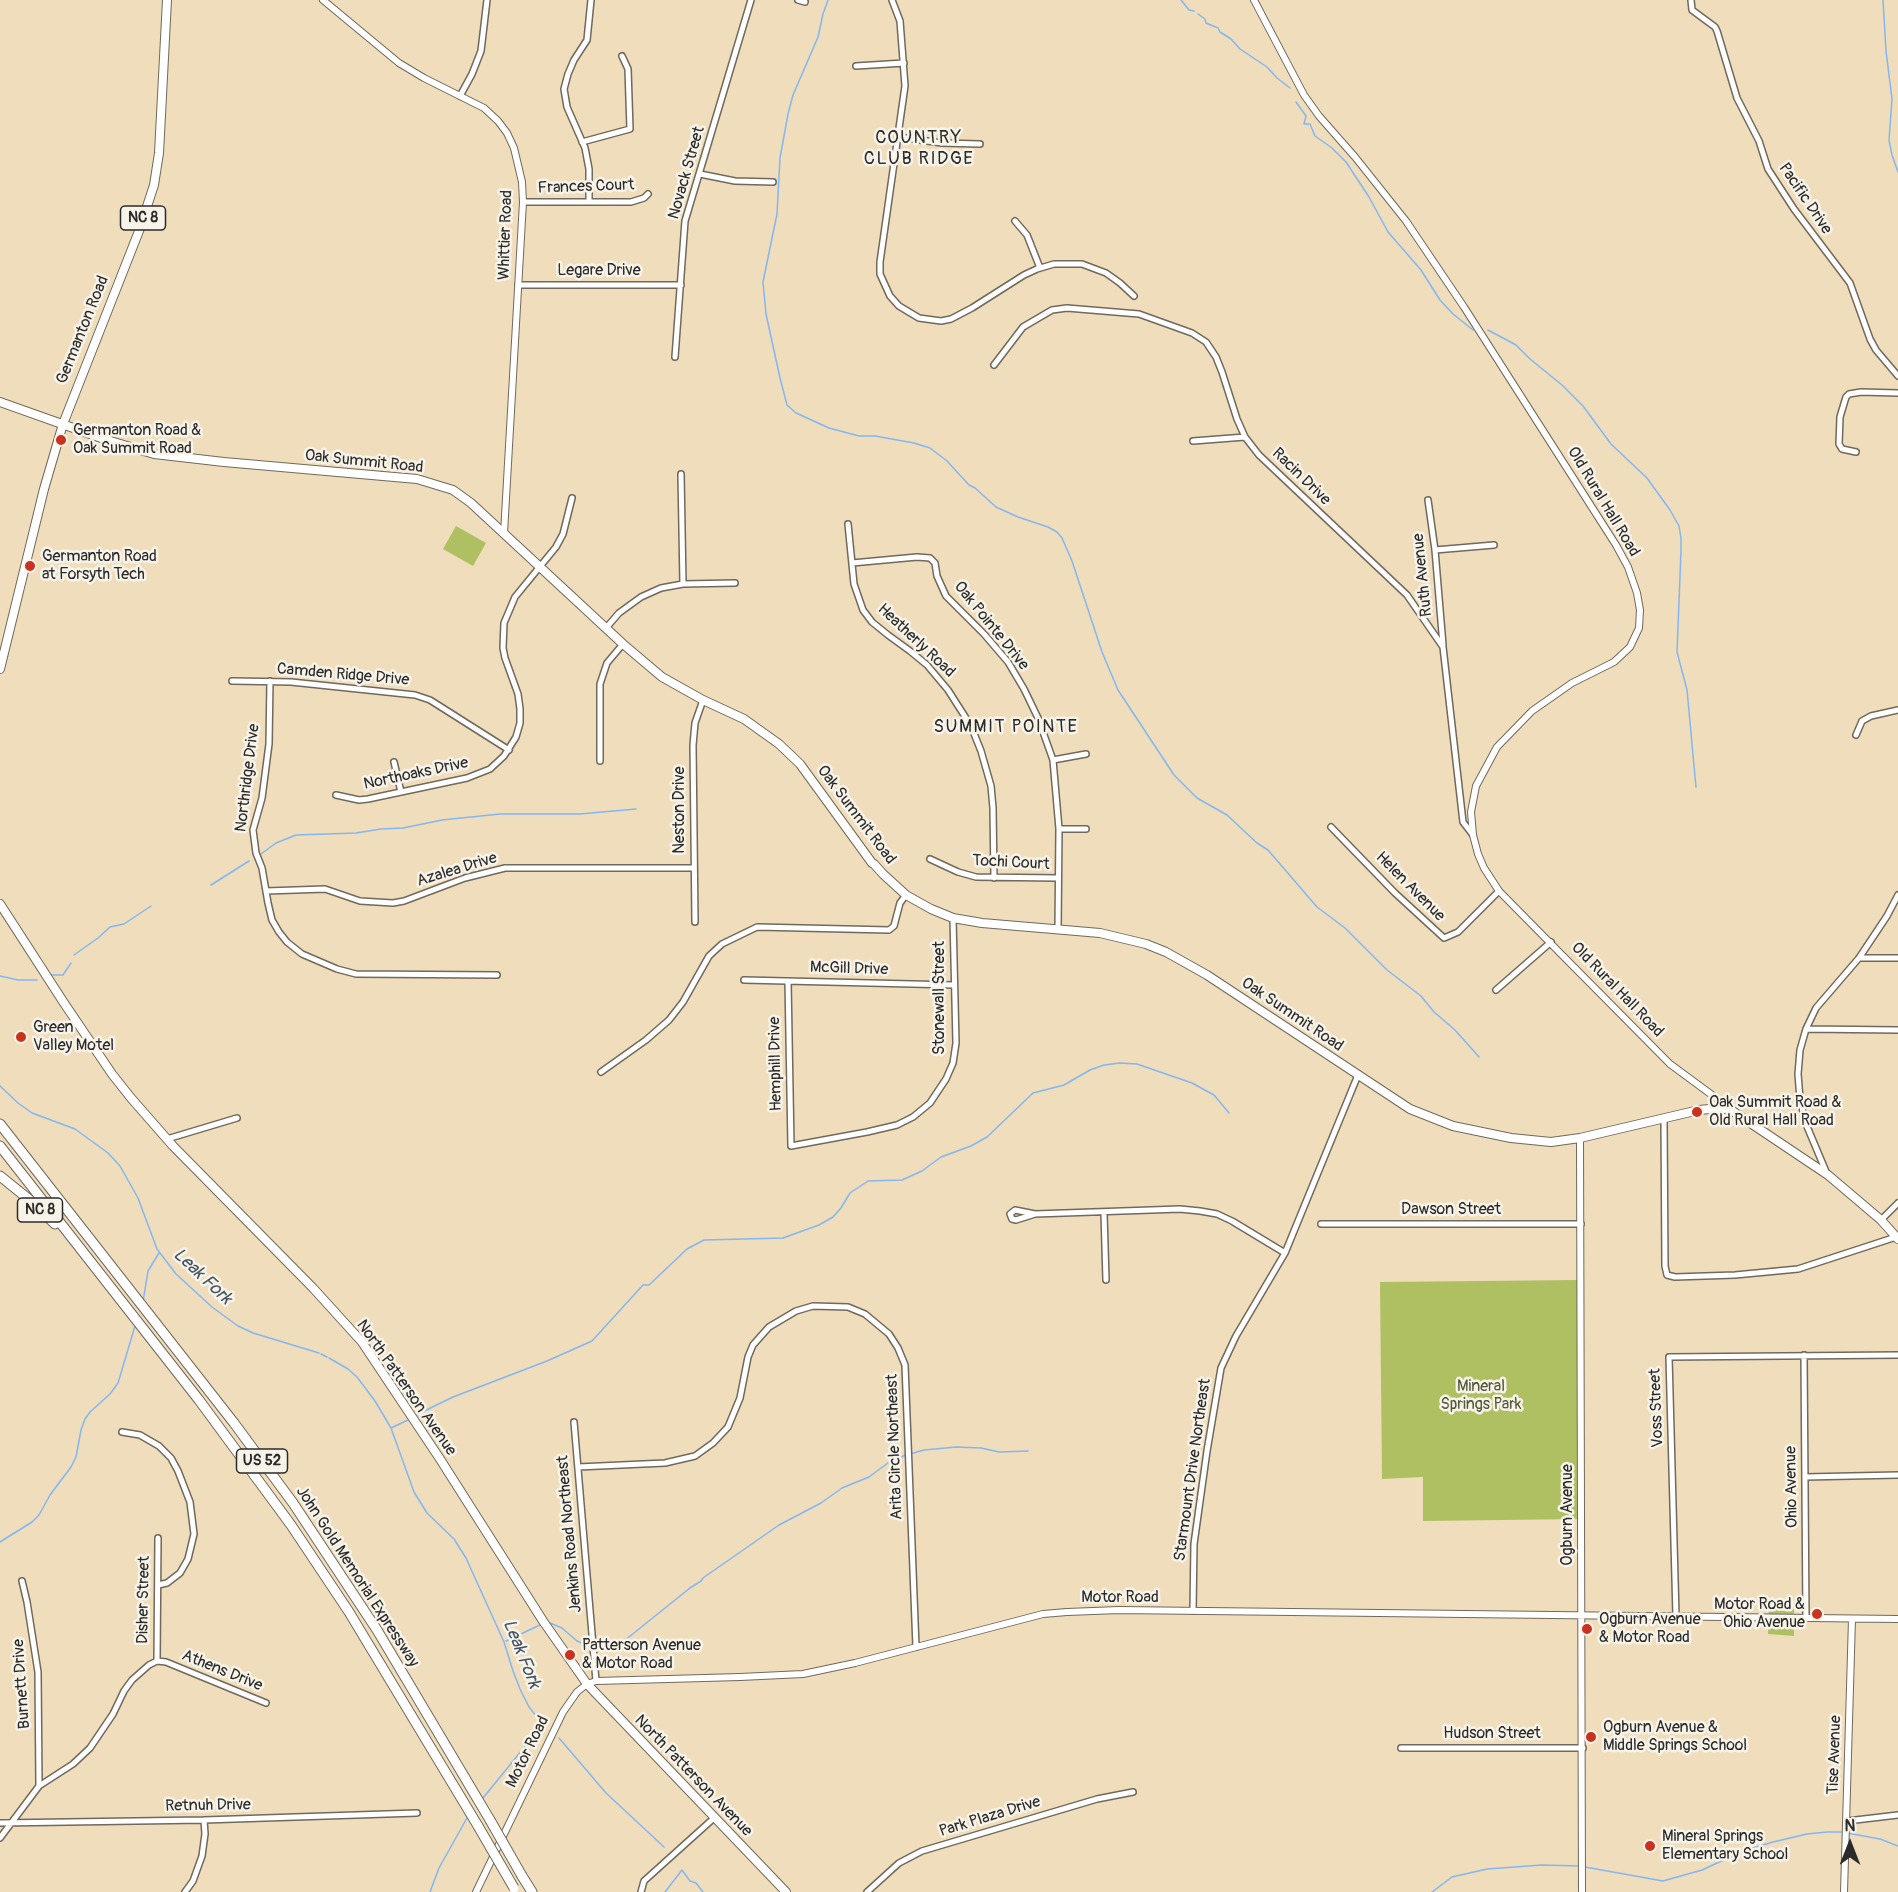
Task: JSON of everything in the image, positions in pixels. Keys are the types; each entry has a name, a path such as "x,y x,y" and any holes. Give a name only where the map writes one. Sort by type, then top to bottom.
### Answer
{"highway":[{"name":"John Gold Memorial Expressway","path":"0,1124 234,1423 292,1503 377,1630 532,1892"},
{"name":"John Gold Memorial Expressway","path":"0,1146 218,1425 291,1525 349,1612 515,1890"},
{"name":"NC 8","path":"0,1176 31,1201 78,1246"}],"main road":[{"name":"Germanton Road","path":"0,669 44,489 63,424 139,231 154,186 161,133 167,0"},
{"name":"Oak Summit Road","path":"0,402 154,454 426,481 461,495 662,677 702,700 744,719 769,735 809,776 872,863 906,895 953,918 982,923 1101,933 1146,944 1167,952 1206,975 1410,1109 1453,1126 1525,1141 1551,1142 1580,1138 1699,1110 1719,1108 1731,1110"},
{"name":"North Patterson Avenue","path":"0,904 112,1074 167,1139 313,1288 362,1342 543,1621 587,1684 786,1892"},
{"name":"Old Rural Hall Road","path":"1731,1110 1828,1175 1881,1220 1897,1238"}],"street":[{"name":"Whittier Road","path":"323,0 399,63 483,108 507,133 519,163 523,202 504,533"},
{"path":"460,96 481,51 487,0"},
{"path":"589,202 589,169 582,142 567,107 564,89 574,60 587,40 591,0"},
{"name":"Novack Street","path":"675,357 686,221 751,0"},
{"path":"892,0 900,21 905,86 880,262 880,274 890,296 899,306 919,318 941,321 951,319 972,308 1024,275 1054,264 1082,264 1106,273 1134,296"},
{"name":"Old Rural Hall Road","path":"1254,0 1304,95 1406,221 1464,307 1616,545 1628,567 1636,593 1640,610 1639,628 1630,647 1614,662 1572,683 1532,711 1497,747 1476,786 1471,813 1473,835 1484,868 1499,891 1670,1064 1731,1110"},
{"name":"Pacific Drive","path":"1691,0 1692,10 1715,27 1737,98 1760,141 1768,169 1794,209 1850,283 1870,339 1876,350 1898,376"},
{"path":"582,142 630,129 628,69 622,56"},
{"path":"856,66 904,63"},
{"path":"898,137 980,144"},
{"path":"700,174 735,181 772,182"},
{"name":"Frances Court","path":"523,202 631,202 644,198 648,194"},
{"path":"1015,221 1027,235 1040,268"},
{"name":"Legare Drive","path":"518,285 681,285"},
{"name":"Racin Drive","path":"994,365 1023,327 1052,310 1076,308 1139,314 1192,333 1206,343 1222,372 1245,437 1259,455 1407,596 1443,647 1463,822 1473,835"},
{"path":"1856,452 1842,449 1839,444 1840,417 1846,397 1849,394 1861,392 1898,393"},
{"path":"1193,441 1245,437"},
{"path":"681,474 683,584"},
{"name":"Northoaks Drive","path":"336,795 359,800 474,776 490,769 509,750 519,728 520,709 518,694 503,648 504,623 515,597 556,547 563,534 572,498"},
{"name":"Ruth Avenue","path":"1428,500 1435,550 1443,647"},
{"name":"Heatherly Road","path":"848,524 854,584 863,610 872,622 927,665 948,690 971,726 991,786 994,878"},
{"path":"1435,550 1494,545"},
{"name":"Oak Pointe Drive","path":"852,563 917,557 930,558 935,563 937,576 946,596 1008,662 1024,688 1053,760 1059,829 1058,929"},
{"path":"606,628 619,613 641,597 661,588 683,584 735,583"},
{"path":"600,761 600,684 607,663 623,644"},
{"name":"Camden Ridge Drive","path":"232,681 270,681 415,695 430,700 509,750"},
{"name":"Northridge Drive","path":"270,681 269,744 262,798 253,830 256,853 262,867 272,920 287,942 302,954 338,969 363,974 497,975"},
{"name":"Neston Drive","path":"695,922 693,745 695,723 702,700"},
{"path":"1856,735 1862,721 1871,716 1898,710"},
{"path":"1053,760 1086,754"},
{"path":"394,762 401,792"},
{"name":"Helen Avenue","path":"1331,827 1402,900 1444,938 1458,932 1499,891"},
{"path":"1059,829 1086,829"},
{"name":"Tochi Court","path":"930,859 958,872 976,877 1058,878"},
{"name":"Azalea Drive","path":"266,891 325,890 360,901 393,903 465,878 505,868 694,868"},
{"path":"601,1072 646,1040 669,1020 683,1002 709,956 722,944 758,927 889,930 894,926 900,903 906,895"},
{"path":"1828,1175 1806,1124 1800,1099 1798,1074 1800,1050 1806,1029 1816,1008 1859,958 1898,895"},
{"name":"Stonewall Street","path":"791,1146 897,1125 913,1117 930,1103 946,1079 953,1063 956,1043 953,918"},
{"path":"1496,990 1551,942"},
{"path":"1859,958 1898,958"},
{"name":"McGill Drive","path":"744,980 954,985"},
{"name":"Hemphill Drive","path":"788,981 791,1146"},
{"path":"1806,1029 1898,1030"},
{"name":"Starmount Drive Northeast","path":"1193,1611 1193,1559 1219,1377 1236,1336 1285,1253 1358,1075"},
{"path":"167,1139 237,1118"},
{"path":"1664,1119 1665,1266 1667,1275 1675,1277 1735,1275 1798,1269 1897,1238"},
{"name":"Ogburn Avenue","path":"1580,1138 1582,1892"},
{"path":"1881,1220 1898,1203"},
{"path":"1035,1214 1180,1209 1209,1212 1232,1221 1285,1253"},
{"path":"1104,1213 1106,1280"},
{"name":"Dawson Street","path":"1321,1224 1581,1224"},
{"name":"Arita Circle Northeast","path":"578,1467 665,1463 695,1455 718,1439 733,1419 740,1398 748,1357 753,1345 769,1327 796,1311 813,1306 848,1307 865,1314 889,1334 898,1348 906,1370 916,1647"},
{"name":"Ohio Avenue","path":"1804,1355 1806,1618"},
{"name":"Voss Street","path":"1676,1616 1669,1357 1898,1355"},
{"name":"Jenkins Road Northeast","path":"574,1422 596,1681"},
{"path":"122,1432 140,1435 159,1446 171,1458 190,1502 194,1534 189,1559 180,1573 167,1583 158,1585"},
{"path":"1805,1477 1898,1475"},
{"name":"Disher Street","path":"157,1661 158,1538"},
{"name":"Burnett Drive","path":"21,1581 27,1602 38,1672 39,1786"},
{"name":"Motor Road","path":"476,1892 558,1721 573,1697 587,1684 596,1681 803,1674 1054,1613 1119,1610 1898,1619"},
{"name":"Tise Avenue","path":"1844,1892 1852,1619"},
{"name":"Athens Drive","path":"0,1838 39,1786 68,1768 90,1748 132,1680 142,1670 157,1661 165,1662 266,1703"},
{"name":"Hudson Street","path":"1401,1748 1582,1748"},
{"name":"Park Plaza Drive","path":"867,1892 899,1863 922,1851 1097,1799 1133,1792"},
{"name":"Retnuh Drive","path":"0,1823 204,1820 417,1813"},
{"path":"1846,1821 1898,1815"},
{"path":"641,1892 644,1881 714,1818"},
{"path":"185,1892 193,1881 202,1856 204,1820"}],"green space":[{"path":"456,526 486,543 473,566 443,549"},
{"name":"Mineral Springs Park","path":"1579,1280 1580,1519 1423,1521 1423,1477 1382,1479 1380,1282"},
{"path":"1769,1608 1794,1609 1794,1636 1768,1634"}],"waterway":[{"path":"828,0 818,37 793,95 788,114 780,158 777,214 763,282 766,314 787,405 796,413 829,428 859,436 875,436 930,448 996,507 1057,532 1072,561 1102,652 1118,690 1174,775 1197,798 1227,815 1257,843 1268,850 1317,907 1345,928 1387,970 1421,996 1479,1057"},
{"path":"1181,0 1189,10 1194,11"},
{"path":"1883,0 1892,99 1889,140 1898,172"},
{"path":"1198,14 1205,19 1206,23 1218,28 1240,49 1267,67 1290,88"},
{"path":"1296,102 1306,116 1304,124 1310,124 1315,136 1346,162 1388,232 1421,270 1440,300 1473,330"},
{"path":"1488,330 1516,345 1583,406 1611,444 1647,478 1679,526 1681,551 1677,652 1687,690 1696,787"},
{"path":"261,854 276,843 296,835 356,833 500,814 580,814 636,809"},
{"path":"211,885 249,861"},
{"path":"74,955 110,927 124,924 151,906"},
{"path":"51,975 63,975 71,963"},
{"path":"0,976 18,980 37,980"},
{"path":"414,1416 453,1397 592,1341 643,1285 649,1285 687,1249 704,1240 783,1238 819,1225 833,1217 850,1193 868,1181 902,1180 922,1171 941,1157 971,1146 987,1137 1033,1093 1064,1085 1090,1070 1104,1065 1137,1064 1192,1083 1214,1095 1229,1113"},
{"name":"Leak Fork","path":"0,1086 32,1113 75,1129 108,1153 120,1166 138,1198 157,1249 176,1274 212,1307 238,1326 253,1333 319,1353"},
{"path":"143,1302 148,1271 159,1253"},
{"path":"0,1542 39,1515 50,1495 71,1467 76,1457 85,1419 118,1383 135,1326"},
{"name":"Leak Fork","path":"321,1354 327,1357"},
{"name":"Leak Fork","path":"329,1358 357,1377 391,1428 414,1492 427,1513 454,1539 466,1558 504,1642 520,1689 529,1707 541,1722 531,1739 483,1798"},
{"path":"391,1428 410,1419"},
{"path":"910,1454 924,1450 956,1447 981,1448 999,1452 1028,1451"},
{"path":"596,1647 614,1648 619,1645 703,1578 779,1525 821,1503 842,1488 869,1477 892,1460 906,1455"},
{"path":"550,1623 562,1628 577,1641 592,1647"},
{"path":"506,1641 542,1624"},
{"name":"Leak Fork","path":"559,1738 606,1793 664,1847"},
{"path":"430,1892 439,1868 467,1818"},
{"path":"1585,1867 1663,1881 1702,1870 1743,1851 1773,1842 1807,1834 1843,1832"},
{"path":"1847,1833 1880,1839 1898,1846"},
{"path":"1432,1892 1452,1877 1487,1869 1542,1865 1580,1866"},
{"name":"Leak Fork","path":"665,1892 682,1870 690,1881 696,1883 703,1892"}],"place":[{"name":"Germanton Road & Oak Summit Road","path":"61,440"},
{"name":"Germanton Road at Forsyth Tech","path":"30,566"},
{"name":"Green Valley Motel","path":"21,1037"},
{"name":"Oak Summit Road & Old Rural Hall Road","path":"1697,1112"},
{"name":"Motor Road & Ohio Avenue","path":"1817,1614"},
{"name":"Ogburn Avenue & Motor Road","path":"1587,1629"},
{"name":"Patterson Avenue & Motor Road","path":"570,1655"},
{"name":"Ogburn Avenue & Middle Springs School","path":"1591,1737"},
{"name":"Mineral Springs Elementary School","path":"1650,1846"}],"district":[{"name":"COUNTRY CLUB RIDGE","path":"919,148"},
{"name":"SUMMIT POINTE","path":"1006,727"}]}
